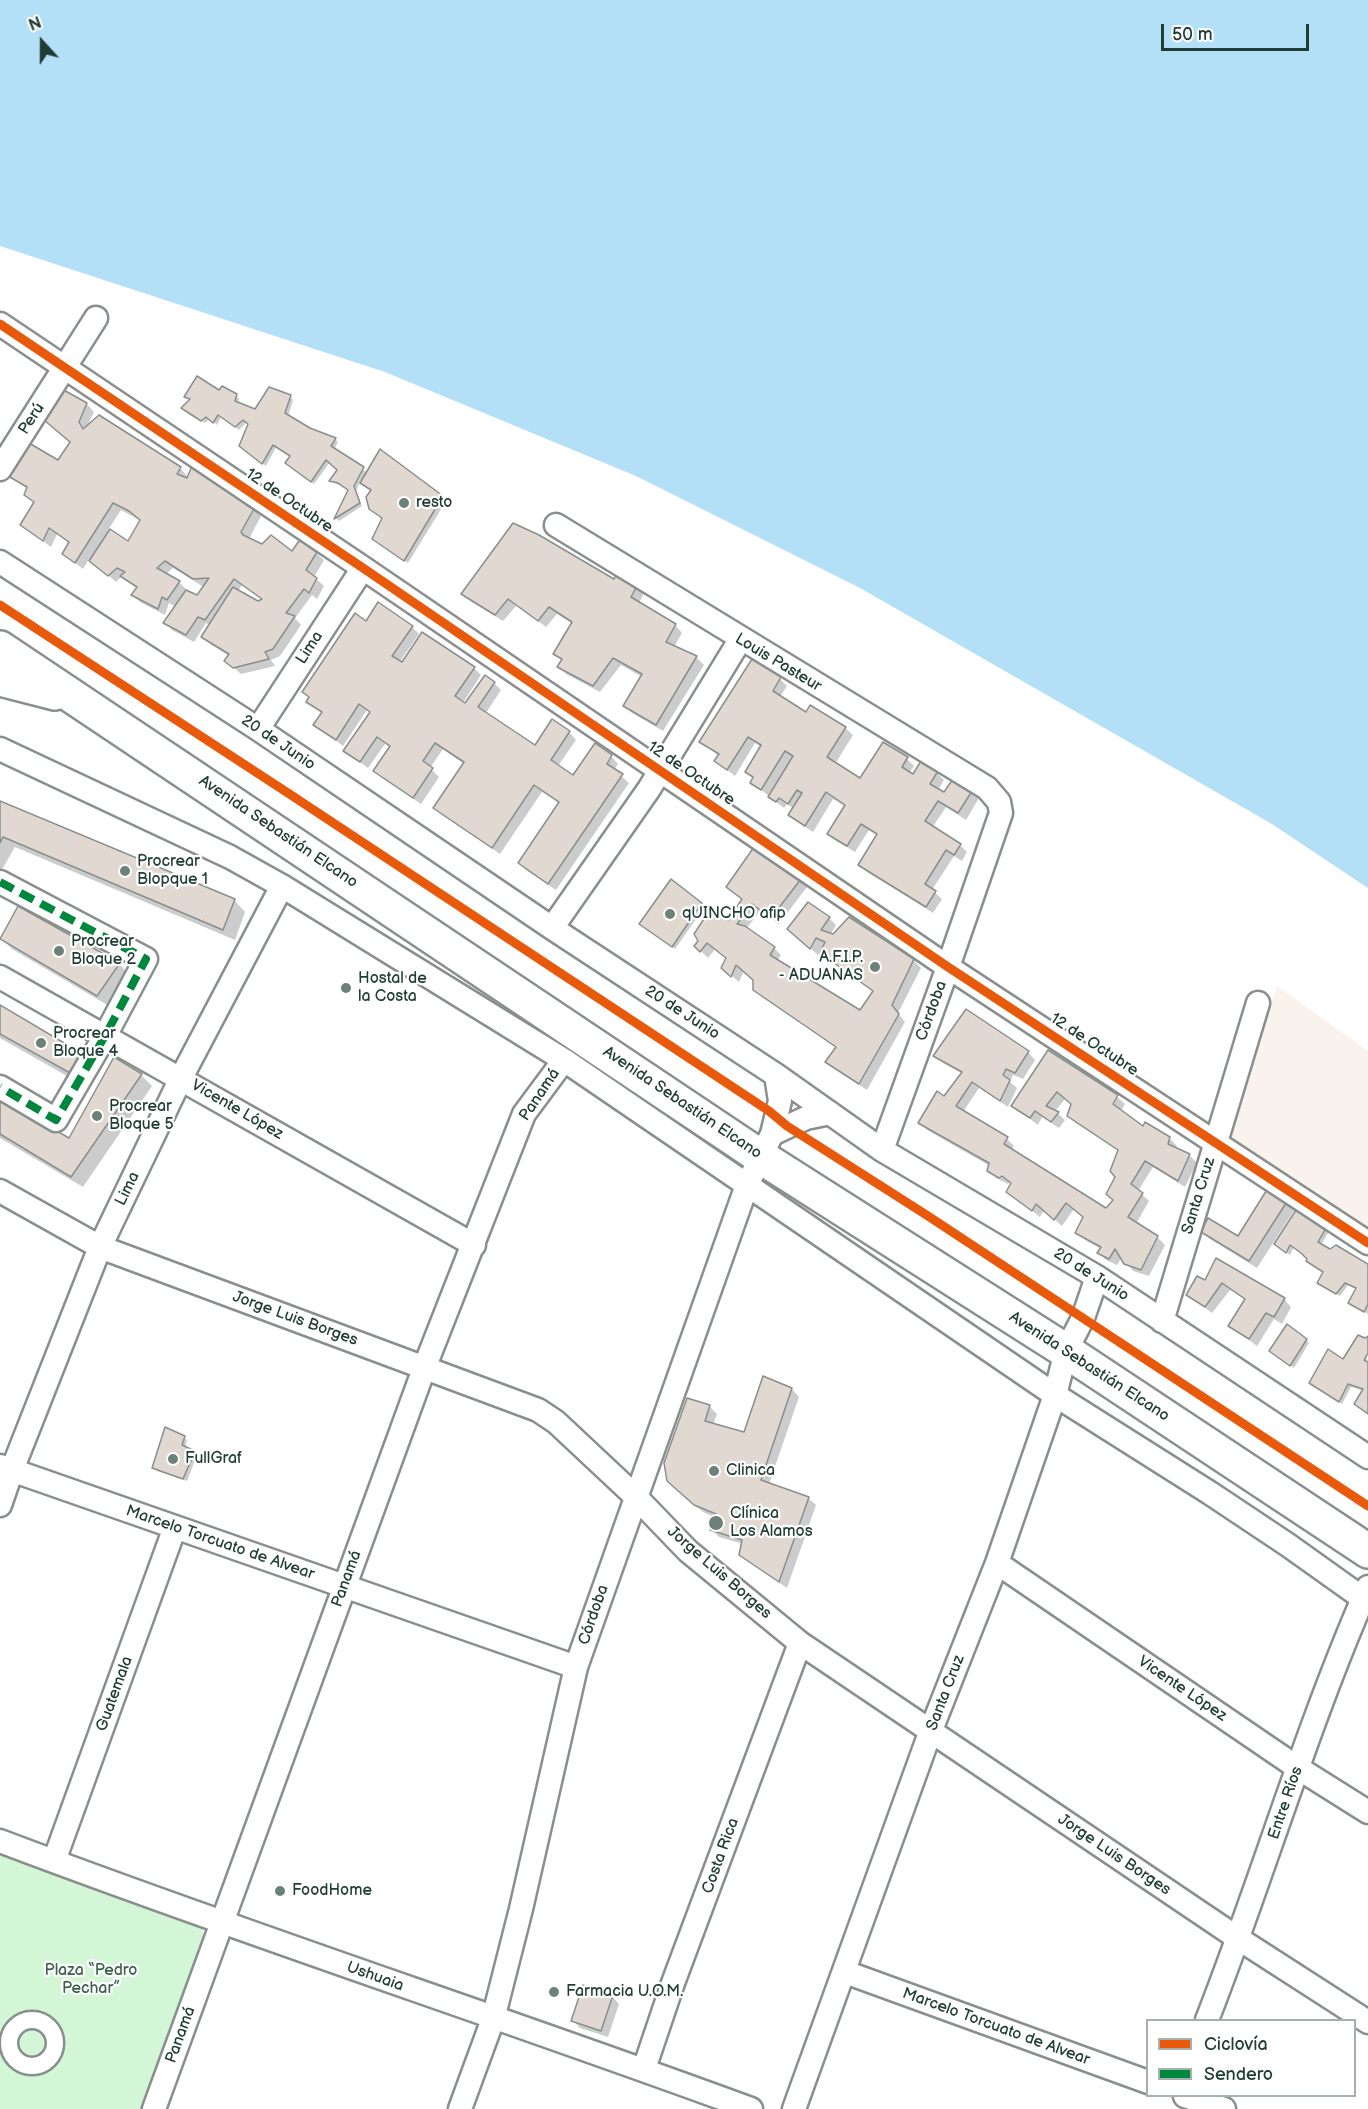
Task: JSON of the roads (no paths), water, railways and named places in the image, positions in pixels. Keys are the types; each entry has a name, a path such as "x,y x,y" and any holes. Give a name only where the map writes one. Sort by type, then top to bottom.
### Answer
{"main road":[{"name":"Avenida Sebastián Elcano","path":"0,648 767,1145 1066,1351 1368,1551"},
{"path":"0,680 80,700"}],"street":[{"path":"64,369 96,318"},
{"name":"12 de Octubre","path":"0,324 363,568 948,967 1368,1243"},
{"name":"Perú","path":"0,469 64,369"},
{"name":"Louis Pasteur","path":"556,525 740,640 987,788 999,802"},
{"name":"20 de Junio","path":"0,562 258,729 552,928 776,1075 882,1150 1096,1278 1368,1457"},
{"name":"Lima","path":"258,729 363,568"},
{"path":"552,928 660,771 740,640"},
{"path":"0,749 230,857 282,886 564,1060 1055,1395 1210,1493 1366,1596"},
{"name":"Córdoba","path":"882,1150 1001,813 999,802"},
{"path":"0,882 146,959 56,1120 0,1087"},
{"name":"Lima","path":"0,1505 6,1468 100,1247 182,1078 282,886"},
{"name":"Vicente López","path":"0,977 474,1245"},
{"name":"Santa Cruz","path":"1162,1321 1258,1003"},
{"name":"Panamá","path":"154,2109 425,1366 524,1114 564,1060"},
{"name":"Córdoba","path":"460,2109 493,2019 521,1910 576,1667 747,1185 767,1145 780,1101 776,1075"},
{"path":"767,1145 806,1118 830,1113"},
{"name":"Jorge Luis Borges","path":"0,1191 100,1247 425,1366 538,1410 556,1422 635,1496 688,1551 800,1643 1239,1939 1368,2022"},
{"name":"Santa Cruz","path":"794,2109 931,1730 997,1563 1055,1395 1066,1351 1083,1318 1096,1278"},
{"name":"Marcelo Torcuato de Alvear","path":"6,1468 576,1667"},
{"name":"Guatemala","path":"54,1861 176,1527"},
{"name":"Vicente López","path":"997,1563 1298,1768 1368,1812"},
{"name":"Entre Ríos","path":"1207,2019 1239,1939 1298,1768 1366,1596"},
{"name":"Costa Rica","path":"644,2070 673,1983 800,1643"},
{"name":"Ushuaia","path":"0,1841 222,1923 751,2109"},
{"name":"Marcelo Torcuato de Alvear","path":"845,1972 1146,2081"},
{"path":"1188,2097 1224,2109"}],"water":[{"path":"0,0 1368,0 1368,888 1272,824 860,588 636,476 385,372 0,246"}],"place":[{"name":"resto","path":"404,503"},
{"name":"Procrear Blopque 1","path":"125,871"},
{"name":"qUINCHO afip","path":"670,914"},
{"name":"Procrear Bloque 2","path":"59,951"},
{"name":"A.F.I.P. - ADUANAS","path":"875,967"},
{"name":"Hostal de la Costa","path":"346,988"},
{"name":"Procrear Bloque 4","path":"41,1043"},
{"name":"Procrear Bloque 5","path":"97,1116"},
{"name":"FullGraf","path":"173,1459"},
{"name":"Clinica","path":"714,1471"},
{"name":"Clínica Los Alamos","path":"716,1523"},
{"name":"FoodHome","path":"280,1891"},
{"name":"Farmacia U.O.M.","path":"554,1992"}],"park label":[{"name":"Plaza “Pedro Pechar”","path":"91,1980"}]}
